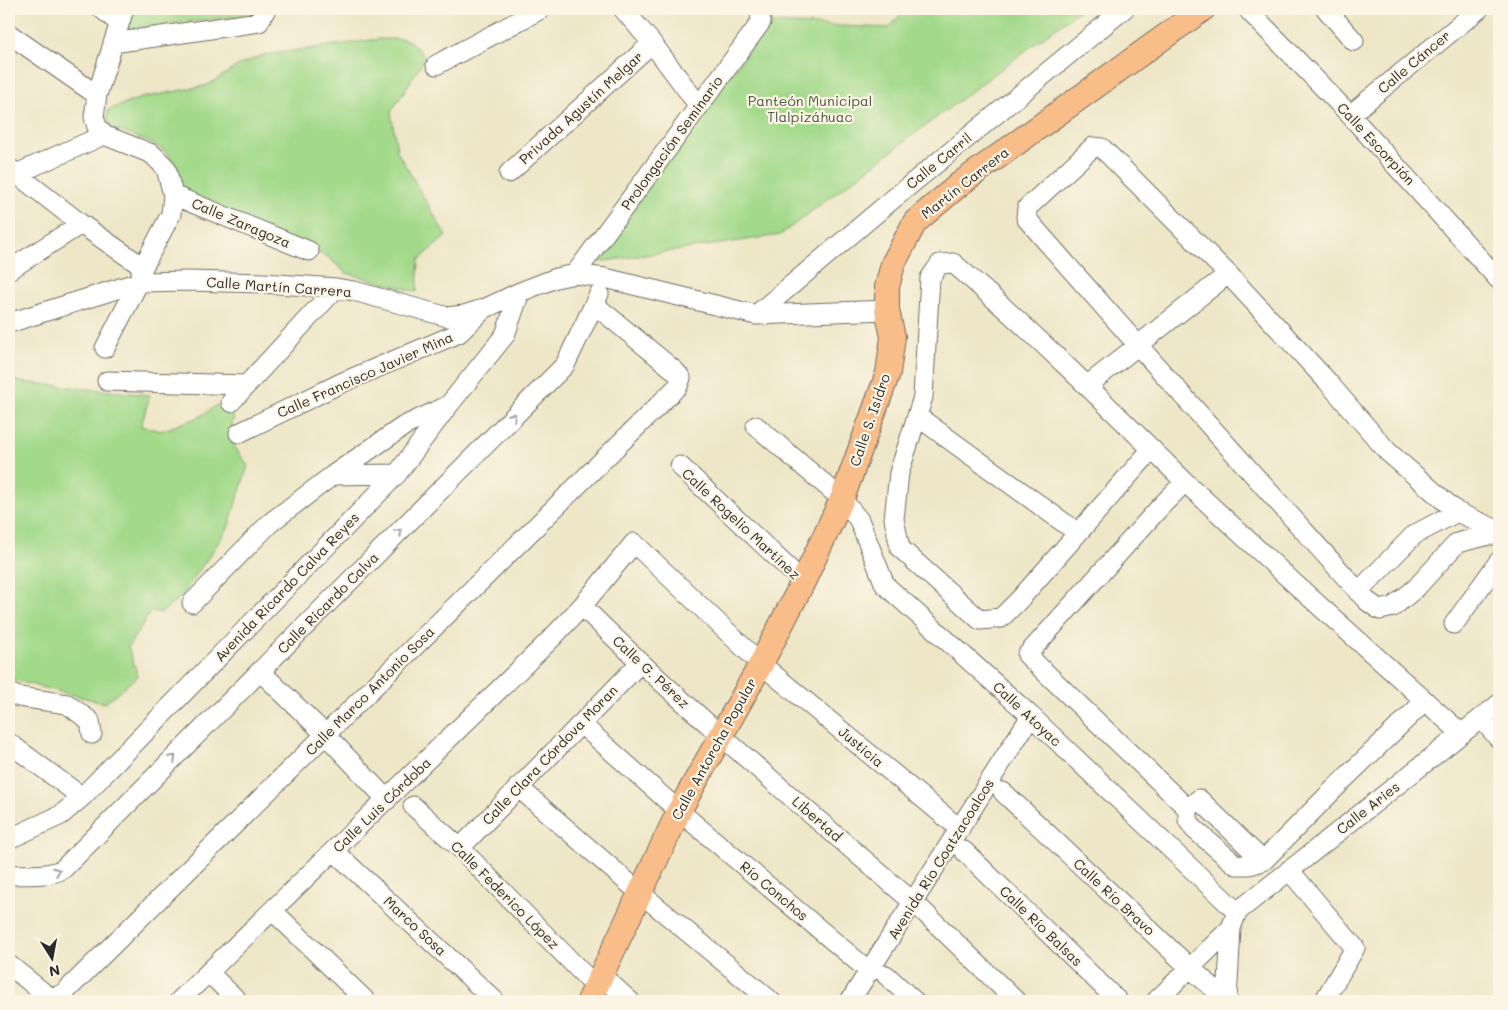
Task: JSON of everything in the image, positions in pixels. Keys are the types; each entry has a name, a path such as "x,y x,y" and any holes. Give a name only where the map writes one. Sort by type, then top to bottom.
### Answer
{"main road":[{"name":"Martín Carrera","path":"887,310 887,288 893,264 915,222 961,183 1203,9"},
{"name":"Calle S. Isidro","path":"842,499 888,373 893,337 887,310"},
{"name":"Calle Antorcha Popular","path":"595,987 678,811 761,664 803,582 842,499"}],"street":[{"path":"102,9 122,16 98,96 94,117 97,128 104,135 152,154 166,168 173,195 171,214 105,348"},
{"path":"113,43 258,22 266,9"},
{"path":"436,65 541,9"},
{"path":"623,9 652,43 699,106"},
{"name":"Prolongación Seminario","path":"575,274 760,22 760,9"},
{"name":"Calle Carril","path":"756,315 900,192 1124,9"},
{"path":"1326,9 1354,41"},
{"name":"Calle Cáncer","path":"1350,115 1479,9"},
{"name":"Calle Escorpión","path":"1250,12 1350,115 1499,280"},
{"path":"9,34 98,96"},
{"name":"Privada Agustín Melgar","path":"509,173 652,43"},
{"path":"12,171 104,135"},
{"path":"1499,531 1457,512 1388,452 1327,381 1228,274 1102,148 1093,147 1026,208 1026,218 1138,346 1358,592 1380,610 1393,607 1416,588 1457,543 1489,535 1499,535"},
{"path":"12,171 81,224 141,275"},
{"name":"Calle Zaragoza","path":"173,195 309,251"},
{"path":"9,270 81,224"},
{"path":"1152,449 1020,599 1001,618 980,620 900,548 894,519 899,473 923,396 930,278 940,264 952,263 1004,307 1088,385 1152,449 1185,482 1462,734"},
{"name":"Calle Martín Carrera","path":"9,323 141,275 189,281 263,283 336,288 354,291 448,317 464,315 486,308 556,278 575,274 605,278"},
{"path":"1088,385 1228,274"},
{"path":"605,278 756,315 887,310"},
{"name":"Calle Ricardo Calva","path":"9,875 56,873 63,869 565,365 595,305 605,278"},
{"path":"230,402 336,288"},
{"name":"Avenida Ricardo Calva Reyes","path":"9,839 61,815 82,797 397,474 505,335 520,292"},
{"name":"Calle Marco Antonio Sosa","path":"9,964 44,993 53,998 64,993 678,386 681,378 674,370 595,305"},
{"name":"Calle Francisco Javier Mina","path":"238,433 341,383 459,332 486,308"},
{"path":"107,381 246,385"},
{"path":"192,603 270,523 333,474 404,426 448,406"},
{"path":"917,416 1078,533"},
{"name":"Calle Atoyac","path":"756,426 842,499 859,520 885,586 1031,716 1234,920"},
{"name":"Calle Rogelio Martínez","path":"680,466 803,582"},
{"path":"333,474 397,474"},
{"path":"1185,482 1027,655 1188,809 1188,820 1194,829 1236,865 1250,865 1263,861 1425,701"},
{"path":"1358,592 1414,535 1457,512"},
{"name":"Calle Luis Córdoba","path":"180,1001 546,644 582,606 634,543"},
{"name":"Justicia","path":"634,543 761,664 960,829"},
{"path":"1454,624 1499,560"},
{"name":"Calle G. Pérez","path":"582,606 640,663 721,737"},
{"name":"Calle Clara Córdova Moran","path":"460,848 640,663"},
{"path":"260,671 326,735 386,800"},
{"path":"9,693 19,697 67,704 90,721 92,734"},
{"name":"Calle Aries","path":"1156,1001 1190,968 1234,920 1289,870 1499,704"},
{"name":"Avenida Río Coatzacoalcos","path":"850,1001 878,974 960,829 1031,716"},
{"path":"1482,719 1499,739"},
{"name":"Río Conchos","path":"581,724 678,811 878,974 914,1001"},
{"name":"Libertad","path":"721,737 918,906 1016,1001"},
{"path":"9,743 82,797"},
{"path":"518,787 639,892 771,1001"},
{"name":"Calle Río Bravo","path":"1003,792 1227,1001"},
{"name":"Calle Federico López","path":"414,806 460,848 595,987 630,1001"},
{"name":"Calle Río Balsas","path":"964,851 1118,1001"},
{"name":"Marco Sosa","path":"334,852 495,1001"},
{"path":"1289,870 1355,948 1324,1001"},
{"path":"273,911 366,1001"},
{"path":"1227,1001 1234,920"},
{"path":"209,973 238,1001"}],"green space":[{"path":"134,9 252,9 252,15 127,29"},
{"name":"Panteón Municipal Tlalpizáhuac","path":"905,9 1081,9 780,235 592,263 769,23 889,28"},
{"path":"379,39 406,40 414,45 425,58 391,112 397,151 446,236 419,260 417,292 346,273 328,257 184,198 176,169 168,154 149,142 112,129 107,120 108,110 141,98 208,85 239,65 263,55"},
{"path":"9,377 20,382 150,395 141,426 161,431 199,417 217,405 234,412 230,440 248,466 228,528 182,596 161,613 151,611 128,647 138,676 105,703 9,679"}]}
